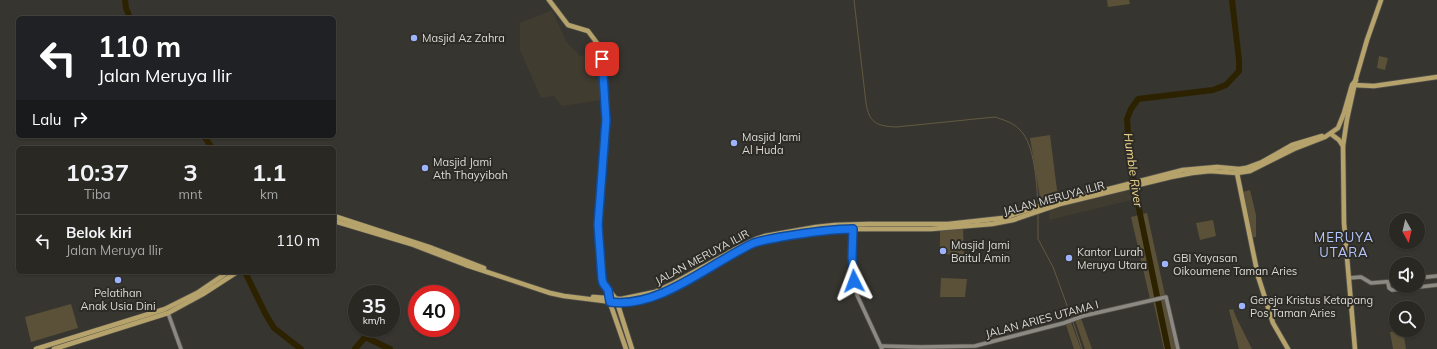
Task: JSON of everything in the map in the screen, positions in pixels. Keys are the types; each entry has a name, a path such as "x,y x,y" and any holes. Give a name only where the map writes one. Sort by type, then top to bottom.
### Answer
{"main road":[{"path":"548,0 568,25 588,31 597,43 602,55 606,102 598,228 602,279 603,283 617,301 632,349"},
{"path":"1355,349 1348,278 1344,210 1343,146 1347,119 1355,84 1367,40 1381,0"},
{"path":"1355,84 1380,85 1437,77"},
{"path":"1343,146 1339,140 1331,134 1340,124 1355,84"},
{"name":"JALAN MERUYA ILIR","path":"1044,206 1052,202 1192,173 1210,171 1237,173 1250,171 1296,144 1331,134"},
{"name":"JALAN MERUYA ILIR","path":"617,301 661,290 756,239 816,227 932,227 1004,218 1044,206 1134,184 1173,172 1199,168 1239,169 1263,164"},
{"path":"1237,173 1258,276 1273,324 1288,349"},
{"path":"1052,202 1058,194"},
{"name":"JALAN MERUYA ILIR","path":"336,217 528,287 564,296 602,301 610,300"},
{"name":"JALAN MERUYA ILIR","path":"336,222 432,248 532,286 565,293 633,302 666,292 760,241 804,232 853,226"},
{"path":"211,287 226,274"},
{"path":"36,349 84,337 166,311 234,274"},
{"path":"608,290 613,310 626,346 630,342"},
{"path":"602,301 613,310"},
{"path":"621,314 625,306 633,302"},
{"path":"54,349 84,337"}],"street":[{"path":"853,226 852,257 857,295 882,347"},
{"path":"1425,277 1437,276"},
{"path":"1348,278 1361,277 1371,283 1388,282 1389,288 1392,290 1437,285"},
{"name":"JALAN ARIES UTAMA I","path":"882,347 921,348 976,346 1077,318 1164,298 1178,349"},
{"path":"166,311 181,349"}],"shaded area":[{"path":"1107,0 1129,0 1130,4 1108,7"},
{"path":"552,10 566,41 580,56 595,53 599,66 602,100 562,106 554,96 541,98 520,50 520,23"},
{"path":"1379,56 1388,58 1385,70 1377,68"},
{"path":"1050,135 1058,198 1041,204 1030,138"},
{"path":"1135,188 1136,199 1049,220 1049,210"},
{"path":"1250,190 1256,215 1256,237 1252,237 1242,192"},
{"path":"1147,213 1165,295 1150,299 1131,217"},
{"path":"1213,220 1216,236 1200,240 1196,223"},
{"path":"963,228 964,255 940,254 940,229"},
{"path":"941,278 967,279 965,297 940,297"},
{"path":"1165,298 1176,349 1169,349 1158,299"},
{"path":"1153,300 1156,300 1167,349 1164,349"},
{"path":"71,304 78,328 31,342 25,317"},
{"path":"1233,309 1252,349 1239,349 1229,310"},
{"path":"1081,318 1092,349 1085,349 1075,320"},
{"path":"1071,322 1081,349 1074,349 1066,325"},
{"path":"1391,337 1404,337 1406,349 1393,349"}],"waterway":[{"path":"125,0 129,16"},
{"path":"854,0 867,110 872,119 884,126 896,127 995,117 1012,124 1025,136 1029,145 1034,166 1038,206"},
{"name":"Humble River","path":"1168,349 1130,161 1127,119 1131,109 1138,99 1213,90 1226,85 1239,71 1232,0"},
{"path":"205,138 211,146"},
{"path":"1038,213 1038,239 1053,267 1072,319"},
{"path":"246,274 274,328 301,349"},
{"path":"1073,322 1082,349"},
{"path":"355,349 365,337 390,349"}],"place":[{"name":"Masjid Az Zahra","path":"414,38"},
{"name":"Masjid Jami Al Huda","path":"734,143"},
{"name":"Masjid Jami Ath Thayyibah","path":"425,168"},
{"name":"Masjid Jami Baitul Amin","path":"943,251"},
{"name":"Kantor Lurah Meruya Utara","path":"1069,258"},
{"name":"GBI Yayasan Oikoumene Taman Aries","path":"1165,264"},
{"name":"Pelatihan Anak Usia Dini","path":"118,280"},
{"name":"Gereja Kristus Ketapang Pos Taman Aries","path":"1242,306"}],"district":[{"name":"MERUYA UTARA","path":"1344,244"}],"route":[{"path":"602,59 606,120 598,228 602,279 608,290 610,302 620,304 642,300 666,292 760,241 804,232 833,229 853,229 852,257 854,281"}]}
